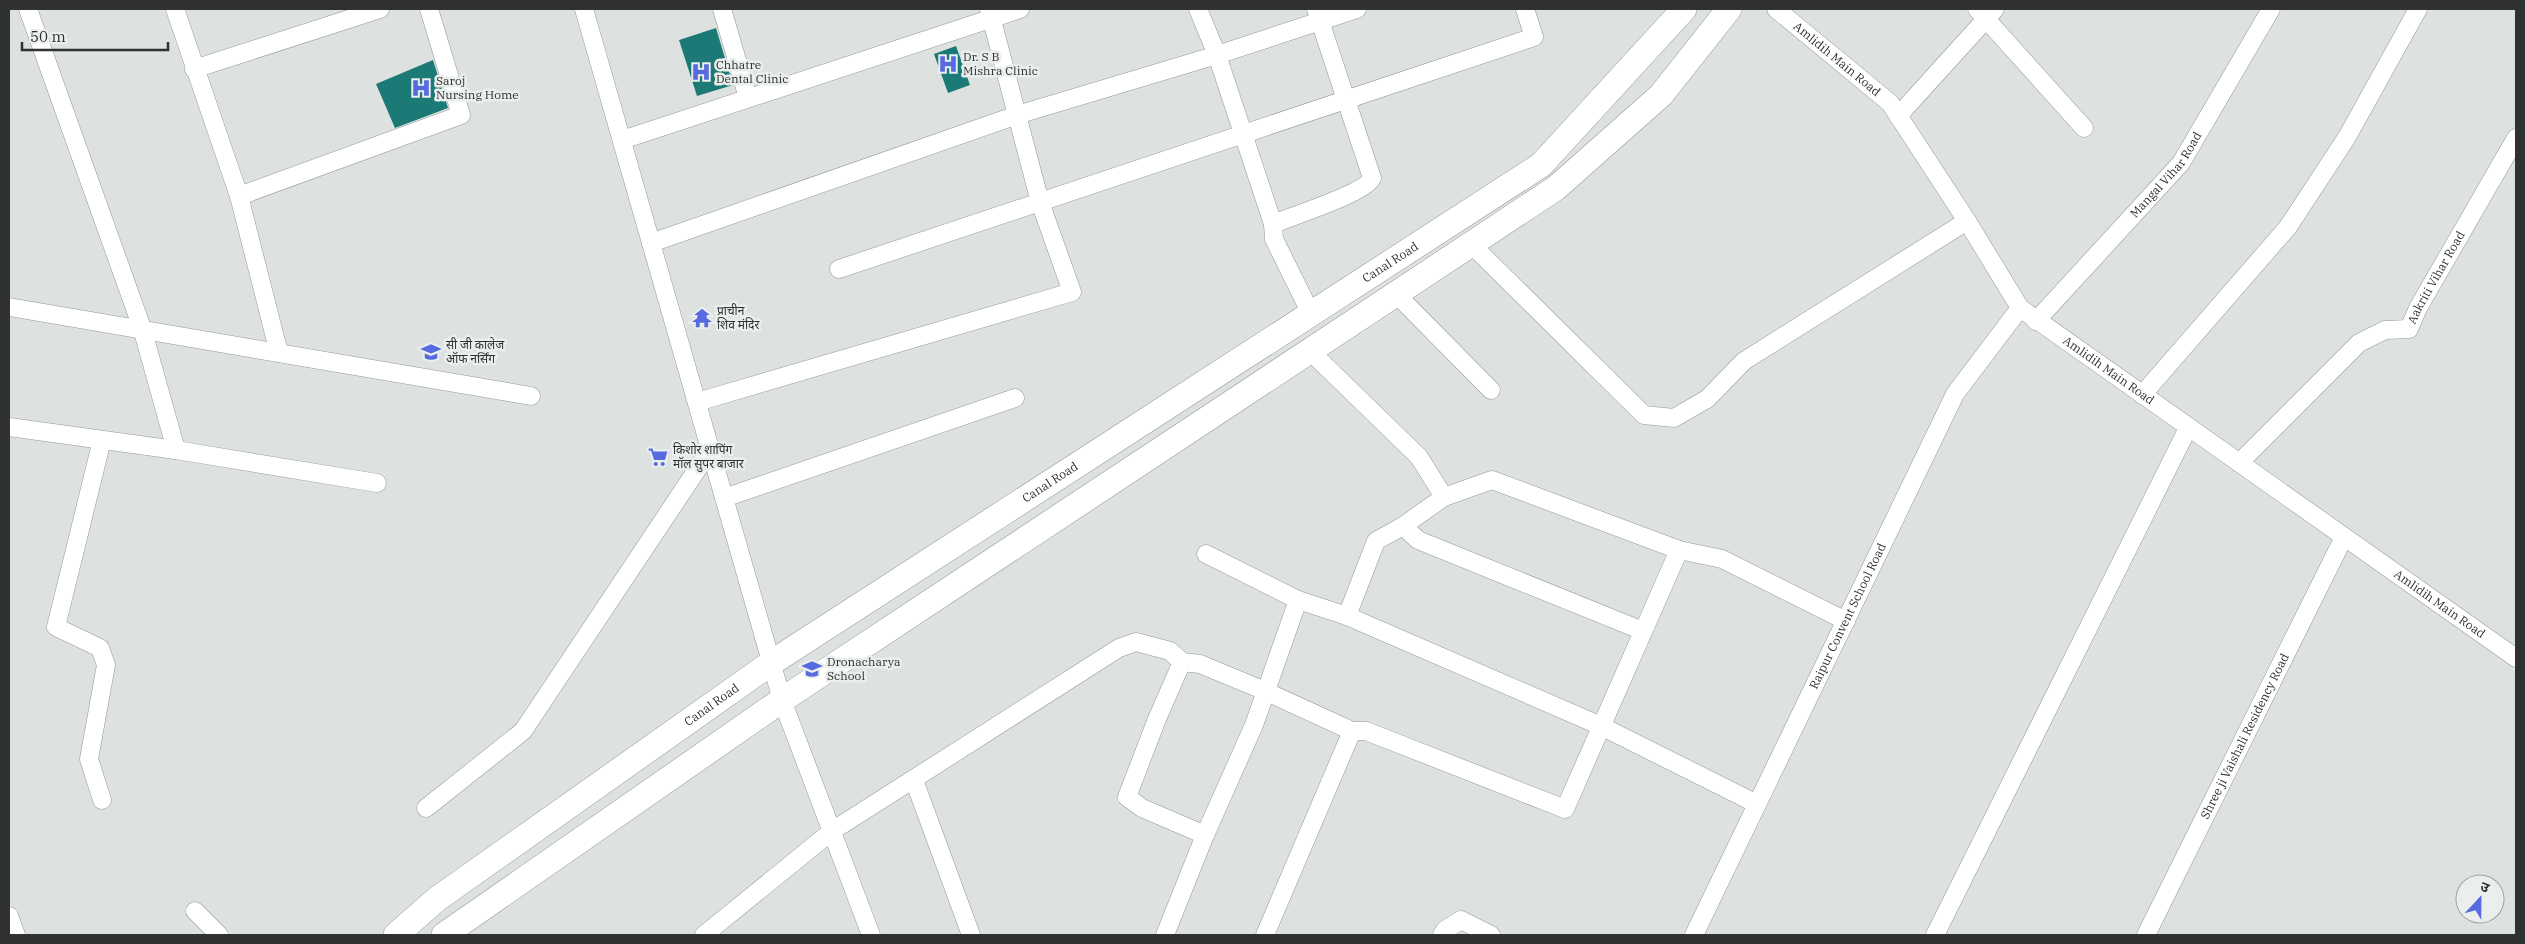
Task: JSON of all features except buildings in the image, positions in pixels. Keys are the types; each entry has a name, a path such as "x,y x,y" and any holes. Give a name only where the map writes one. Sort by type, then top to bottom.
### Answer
{"main road":[{"name":"Canal Road","path":"396,935 437,899 771,663 1541,165 1684,9"},
{"path":"444,935 782,700 1556,188 1661,95 1729,9"}],"street":[{"path":"28,9 142,328 176,450"},
{"path":"175,9 239,196 279,353"},
{"path":"194,69 380,9"},
{"path":"239,196 461,115 428,9"},
{"path":"584,9 782,700 871,935"},
{"path":"722,9 748,98"},
{"path":"622,140 990,13 1020,9"},
{"path":"1198,9 1217,55 1273,224 1274,239 1311,314"},
{"path":"651,243 1017,116 1217,55 1318,15 1357,9"},
{"path":"839,269 1534,37 1525,9"},
{"name":"Amlidih Main Road","path":"1776,9 1890,103 1968,221 2020,308 2516,658"},
{"name":"Mangal Vihar Road","path":"2036,321 2181,163 2271,9"},
{"path":"2142,395 2288,227 2347,137 2418,9"},
{"path":"1898,116 1985,12 2084,128"},
{"path":"697,402 1072,292 1040,202 990,13"},
{"path":"1273,224 1354,193 1370,184 1372,178 1369,164 1318,15"},
{"name":"Aakriti Vihar Road","path":"2239,463 2360,343 2385,330 2408,329 2418,308 2516,138"},
{"path":"1471,244 1644,415 1674,418 1707,399 1744,361 1968,221"},
{"path":"1396,294 1491,390"},
{"path":"9,307 142,328 531,396"},
{"name":"Raipur Convent School Road","path":"1694,935 1955,394 2020,308"},
{"path":"1310,350 1419,457 1444,497"},
{"path":"724,498 1015,398"},
{"path":"9,427 176,450 377,483"},
{"path":"1935,935 2188,428"},
{"path":"102,440 56,627 100,648 106,664 89,758 102,800"},
{"path":"426,808 523,731 710,450"},
{"path":"1347,616 1376,541 1403,526 1444,497 1492,480 1679,550 1722,559 1846,621"},
{"path":"1403,526 1418,540 1642,631"},
{"name":"Shree ji Vaishali Residency Road","path":"2146,935 2344,537"},
{"path":"704,935 832,831 1119,648 1136,642 1170,651 1182,662 1200,664 1265,691 1352,731 1366,732 1566,809 1642,631 1679,550"},
{"path":"1206,554 1298,600 1347,616 1601,726 1757,804"},
{"path":"1165,935 1205,835 1254,725 1298,600"},
{"path":"1182,662 1157,718 1127,797 1142,808 1205,835"},
{"path":"1265,935 1352,731"},
{"path":"914,780 971,935"},
{"path":"195,911 219,935"},
{"path":"9,916 16,935"},
{"path":"1442,935 1444,930 1461,920 1491,935"}],"place":[{"name":"Dr. S B Mishra Clinic","path":"948,64"},
{"name":"Chhatre Dental Clinic","path":"701,72"},
{"name":"Saroj Nursing Home","path":"421,88"},
{"name":"प्राचीन शिव मंदिर","path":"702,318"},
{"name":"सी जी कालेज ऑफ नर्सिंग","path":"431,352"},
{"name":"किशोर शापिंग मॉल सुपर बाजार","path":"658,457"},
{"name":"Dronacharya School","path":"812,669"}]}
